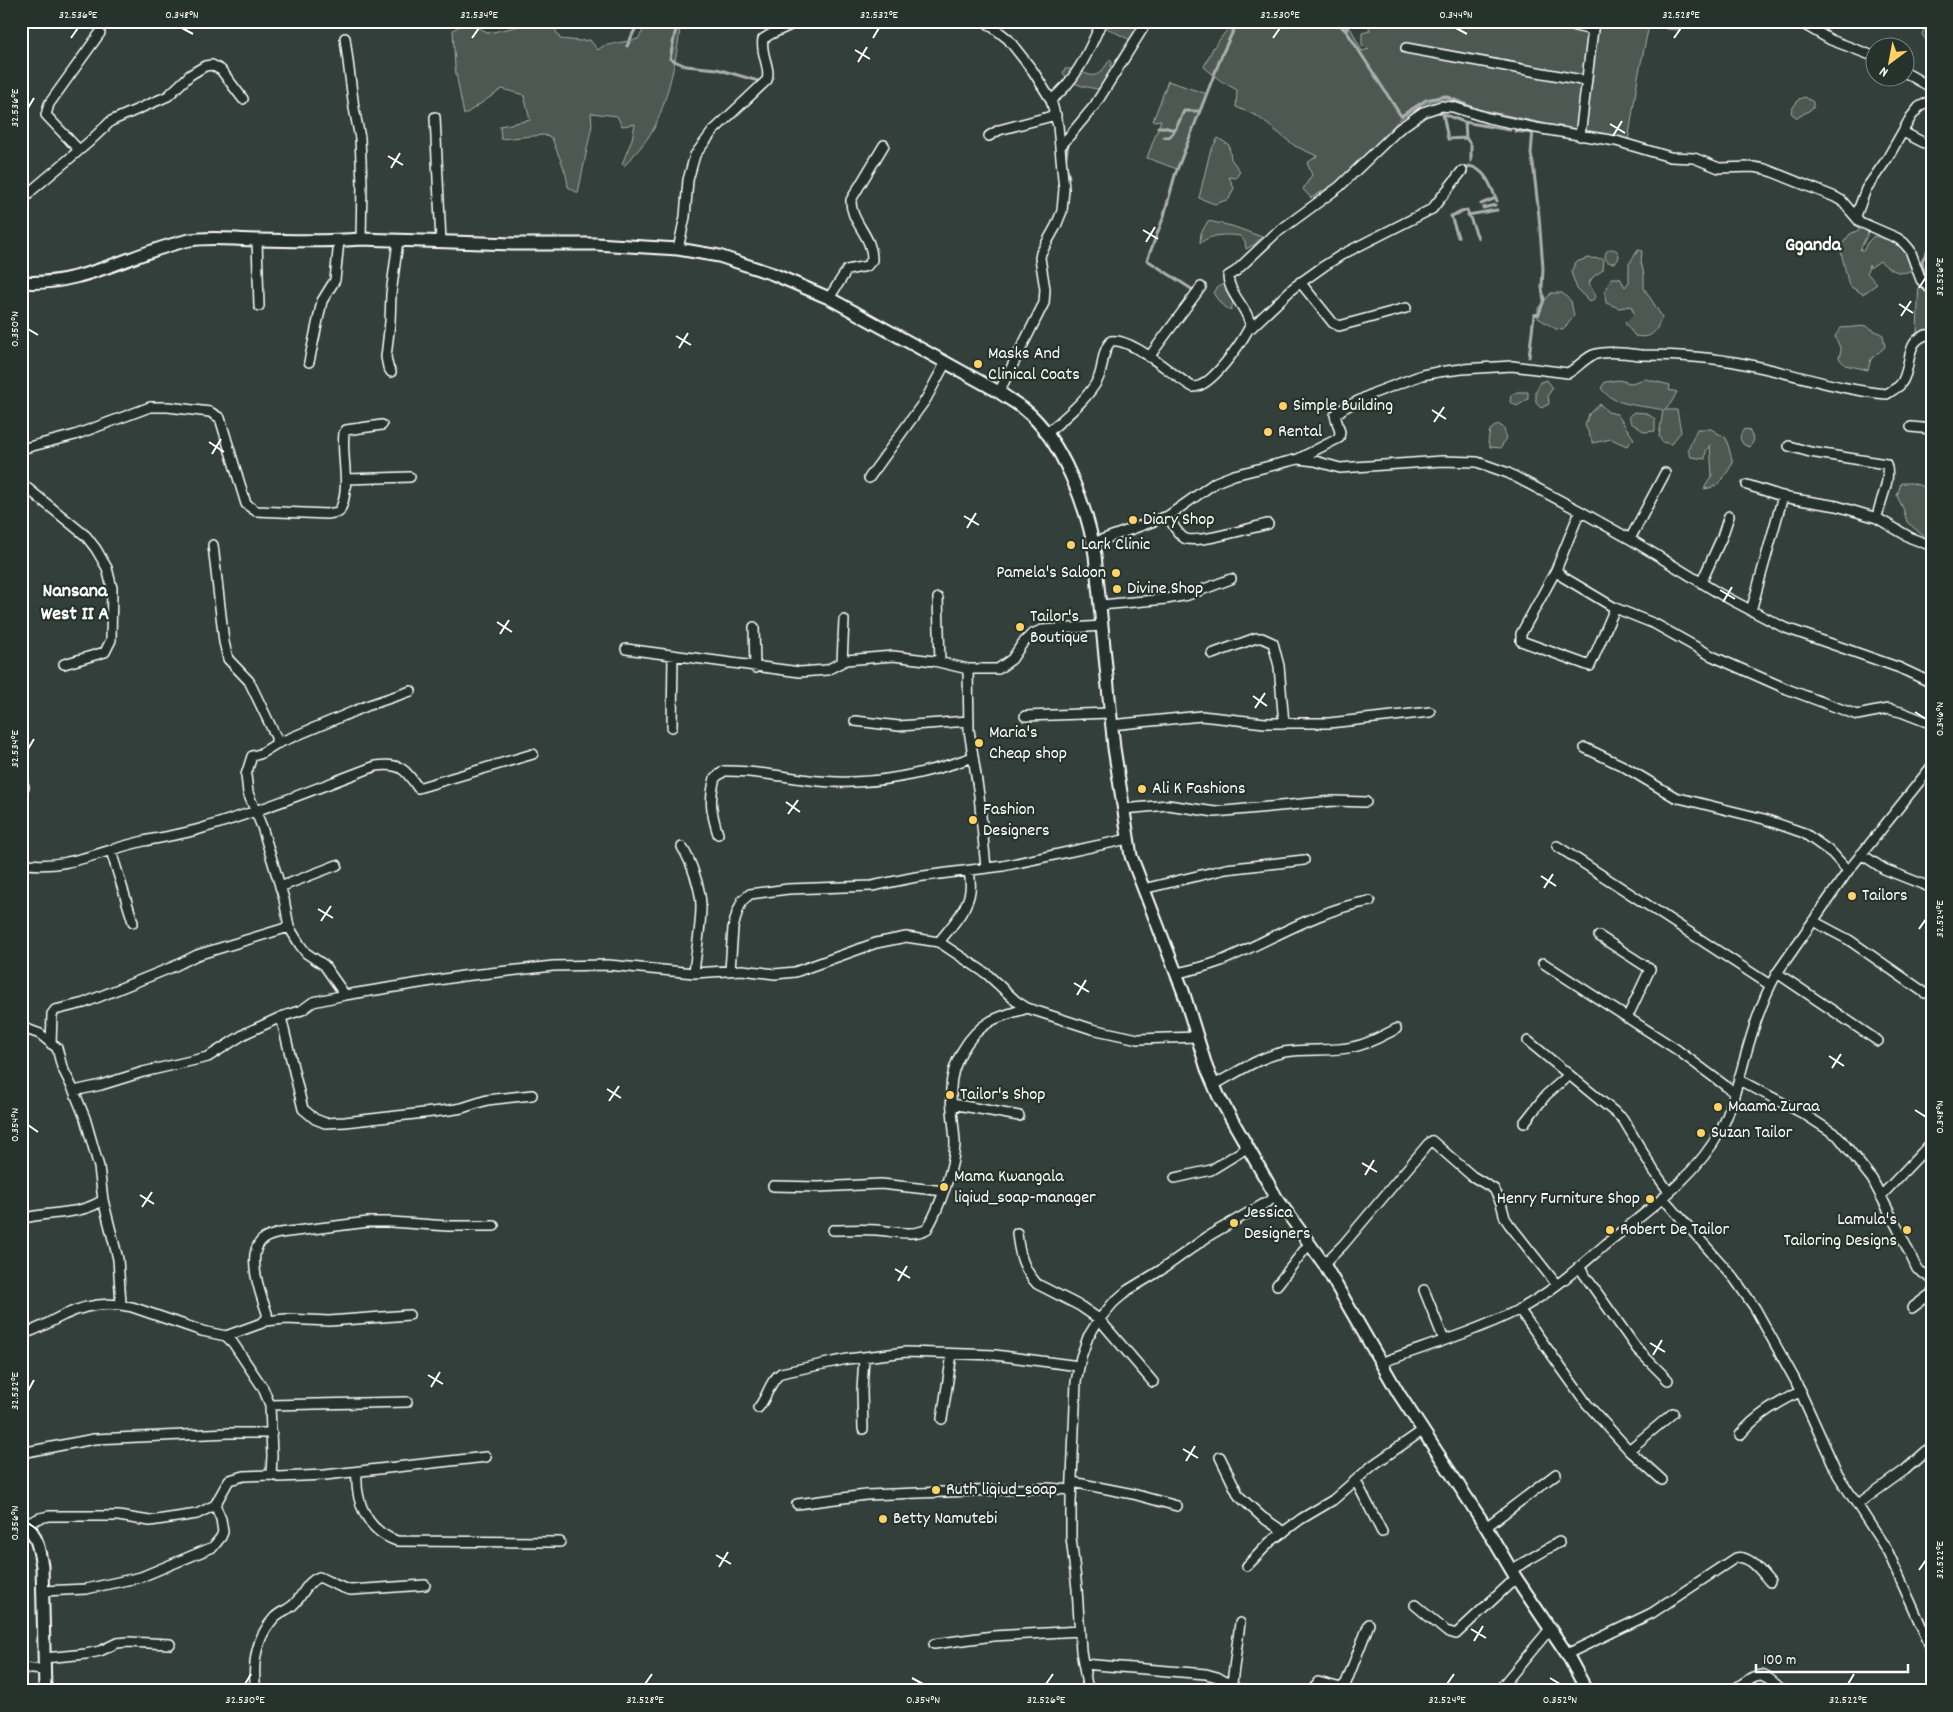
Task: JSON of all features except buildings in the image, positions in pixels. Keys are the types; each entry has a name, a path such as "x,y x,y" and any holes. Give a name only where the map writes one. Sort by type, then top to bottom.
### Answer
{"street":[{"path":"678,248 685,217 688,180 695,155 713,132 767,80 768,69 762,54 763,39 799,21"},
{"path":"985,21 1002,33 1017,49 1052,100 1061,146 1064,189 1062,211 1053,232 1044,245 1040,258 1045,289 1044,303 999,392"},
{"path":"1052,100 1068,84 1081,65 1102,21"},
{"path":"1552,21 1594,25 1580,136"},
{"path":"1798,21 1839,44 1866,53"},
{"path":"1922,21 1932,25"},
{"path":"1061,146 1095,105 1143,28"},
{"path":"79,150 46,115 49,104 100,33"},
{"path":"345,38 360,138 362,184 361,239"},
{"path":"1406,48 1587,81"},
{"path":"21,203 31,191 114,118 163,99 190,75 205,66 212,65 221,70 243,99"},
{"path":"1916,79 1932,88"},
{"path":"1856,216 1866,189 1916,110 1932,100"},
{"path":"1251,328 1250,320 1230,284 1228,276 1236,272 1274,234 1339,187 1394,134 1423,112 1441,106 1453,107 1488,118 1616,141 1670,157 1694,158 1719,168 1753,167 1765,169 1827,193 1842,201 1860,222 1904,243 1914,258 1920,280 1932,290"},
{"path":"989,136 999,130 1056,116"},
{"path":"436,117 441,242"},
{"path":"1903,132 1932,147"},
{"path":"829,298 847,270 867,266 872,260 871,245 851,210 851,200 884,145"},
{"path":"1046,434 1094,386 1101,372 1106,348 1111,342 1121,342 1149,357 1190,386 1198,387 1224,364 1249,328 1300,282 1343,254 1432,209 1462,171"},
{"path":"21,282 64,281 156,249 190,240 214,238 596,244 678,248 719,256 766,271 829,298 999,392 1026,410 1046,434 1065,463 1076,487 1093,543 1101,606 1111,719 1131,856 1177,973 1207,1069 1214,1085 1247,1148 1276,1197 1324,1264 1422,1431 1486,1526 1514,1574 1567,1654 1587,1691"},
{"path":"258,240 259,306"},
{"path":"309,362 322,301 335,280 339,241"},
{"path":"391,372 388,368 386,357 391,294 398,241"},
{"path":"1300,282 1333,323 1338,326 1406,308"},
{"path":"1149,357 1201,287"},
{"path":"1093,543 1168,516 1216,482 1234,475 1298,459 1339,438 1340,432 1335,415 1344,408 1374,393 1422,375 1462,369 1512,366 1568,373 1595,354 1671,355 1738,362 1805,379 1887,394 1901,383 1916,340 1923,335 1932,334"},
{"path":"869,478 926,399 946,362"},
{"path":"21,449 75,435 144,409 168,407 210,412 218,416 246,504 256,511 327,514 339,512 342,508 346,479 344,433 346,430 382,425"},
{"path":"1911,427 1932,429"},
{"path":"1789,446 1810,452 1886,464 1886,482 1877,518"},
{"path":"1298,459 1340,468 1442,461 1477,462 1508,473 1580,511 1751,611 1793,631 1825,640 1892,665 1932,683"},
{"path":"1630,539 1665,473"},
{"path":"346,479 410,477"},
{"path":"21,483 86,536 107,568 112,588 112,640 105,652 64,664"},
{"path":"1747,485 1783,496 1837,506 1877,518 1911,538 1932,546"},
{"path":"1751,611 1783,496"},
{"path":"1580,511 1556,570 1522,634 1521,641 1590,666 1615,608"},
{"path":"1168,516 1177,531 1189,540 1208,538 1268,524"},
{"path":"1701,583 1722,537 1729,516"},
{"path":"213,545 224,642 228,660 252,687 271,725 276,744"},
{"path":"1556,570 1563,577 1615,608 1655,624 1731,665 1787,689 1853,714 1888,709 1932,724"},
{"path":"1101,606 1181,597 1231,580"},
{"path":"938,598 940,662"},
{"path":"842,662 844,620"},
{"path":"626,650 673,655 755,668 800,672 832,669 846,660 893,656 940,662 968,669 998,670 1012,659 1026,639 1032,634 1042,630 1102,626"},
{"path":"754,627 755,668"},
{"path":"1212,654 1256,638 1262,638 1273,643 1277,651 1284,724"},
{"path":"672,727 673,655"},
{"path":"968,669 969,721 986,868"},
{"path":"345,995 324,965 306,952 300,945 289,927 284,899 262,827 248,793 246,774 252,756 260,754 276,744 369,705 411,692"},
{"path":"1025,716 1111,719 1201,716 1284,724 1329,723 1430,712"},
{"path":"856,720 899,726 969,721"},
{"path":"1585,748 1623,766 1675,797 1764,819 1804,833 1832,853 1848,872"},
{"path":"21,863 39,866 60,864 143,842 198,830 376,766 390,764 405,769 418,788 533,754"},
{"path":"718,834 710,807 715,778 724,771 820,781 862,783 919,774 973,757"},
{"path":"1380,1362 1444,1340 1519,1309 1557,1284 1666,1195 1697,1165 1721,1129 1739,1080 1750,1040 1770,985 1777,973 1861,854 1932,766"},
{"path":"21,778 24,787"},
{"path":"1123,809 1168,805 1215,812 1333,801 1366,802"},
{"path":"730,970 733,928 737,912 742,901 750,894 788,889 872,886 916,877 1003,866 1128,839"},
{"path":"1557,846 1770,985"},
{"path":"682,847 687,856 701,906 694,973"},
{"path":"111,851 133,922"},
{"path":"1861,854 1884,869 1932,888"},
{"path":"1143,889 1226,869 1304,860"},
{"path":"280,887 336,865"},
{"path":"940,942 968,898 970,890 969,871"},
{"path":"1177,973 1219,962 1264,940 1350,904 1370,902"},
{"path":"1814,922 1856,945 1925,993"},
{"path":"51,1044 52,1014 56,1010 84,1003 175,966 197,955 289,927"},
{"path":"1599,936 1650,968 1627,1018"},
{"path":"74,1091 208,1057 246,1033 281,1017 302,1010 313,1002 345,995 539,966 608,965 694,973 730,970 775,974 795,972 876,943 906,937 940,942 987,974 1016,1001 1027,1008 1138,1040 1197,1036"},
{"path":"1543,963 1676,1050 1735,1092"},
{"path":"1777,973 1878,1041"},
{"path":"833,1230 876,1230 908,1233 923,1232 927,1229 931,1224 947,1182 955,1144 950,1090 952,1073 969,1041 991,1021 1027,1008"},
{"path":"281,1017 303,1108 315,1119 325,1123 456,1109 488,1100 532,1095"},
{"path":"21,1027 40,1034 57,1048 62,1067 85,1118 99,1167 103,1200 118,1259 121,1304"},
{"path":"1214,1085 1273,1055 1294,1051 1355,1047 1396,1029"},
{"path":"1528,1041 1623,1119 1666,1195 1755,1308 1801,1391 1838,1475 1888,1552 1932,1650"},
{"path":"1524,1124 1546,1095 1569,1075"},
{"path":"1739,1080 1775,1097 1833,1132 1865,1169 1882,1196 1917,1269 1932,1279"},
{"path":"952,1104 1019,1116"},
{"path":"1324,1264 1343,1245 1432,1141 1472,1176 1494,1190 1509,1224 1557,1284"},
{"path":"1882,1196 1932,1142"},
{"path":"1175,1178 1211,1170 1247,1148"},
{"path":"773,1186 819,1187 881,1184 944,1191"},
{"path":"1088,1691 1083,1664 1072,1537 1072,1486 1076,1382 1088,1337 1099,1319 1128,1290 1161,1270 1217,1231 1276,1197"},
{"path":"21,1219 35,1215 81,1209 103,1200"},
{"path":"265,1321 267,1313 257,1280 255,1258 261,1241 269,1236 368,1222 494,1226"},
{"path":"1017,1233 1019,1252 1024,1267 1037,1284 1080,1306 1099,1319 1153,1382"},
{"path":"1277,1286 1309,1244"},
{"path":"1578,1267 1637,1349 1668,1380"},
{"path":"1424,1290 1444,1340"},
{"path":"1912,1308 1932,1293"},
{"path":"21,1334 76,1310 98,1304 121,1304 226,1336 263,1388 270,1405 272,1433 271,1475"},
{"path":"1519,1309 1587,1404 1629,1450 1662,1480"},
{"path":"226,1336 265,1321 286,1319 329,1321 409,1315"},
{"path":"758,1408 781,1373 864,1356 906,1352 995,1356 1079,1366"},
{"path":"942,1420 952,1354"},
{"path":"863,1429 862,1391 864,1356"},
{"path":"1740,1435 1753,1421 1769,1409 1801,1391"},
{"path":"270,1405 407,1402"},
{"path":"1629,1450 1673,1413"},
{"path":"1247,1566 1262,1549 1284,1532 1334,1500 1373,1466 1422,1431"},
{"path":"21,1453 94,1439 229,1432 272,1433"},
{"path":"1858,1504 1905,1470 1932,1446"},
{"path":"23,1523 49,1516 118,1516 150,1521 159,1520 197,1514 215,1505 229,1480 244,1476 304,1477 486,1457"},
{"path":"1220,1457 1239,1496 1262,1517 1284,1532"},
{"path":"357,1472 357,1496 361,1507 370,1522 391,1539 397,1541 560,1542"},
{"path":"1486,1526 1556,1474"},
{"path":"1356,1481 1382,1532"},
{"path":"797,1504 866,1495 1072,1486 1133,1494 1177,1506"},
{"path":"43,1590 86,1589 141,1577 213,1548 223,1532 221,1519 215,1505"},
{"path":"23,1523 33,1532 39,1549 43,1590 45,1691"},
{"path":"1415,1605 1446,1631 1456,1634 1514,1574 1559,1542"},
{"path":"1567,1654 1652,1613 1735,1558 1742,1556 1748,1559 1770,1582"},
{"path":"256,1691 254,1658 264,1632 275,1616 293,1605 312,1580 319,1577 344,1589 351,1590 425,1585"},
{"path":"1231,1688 1240,1623"},
{"path":"1312,1691 1318,1682 1341,1688 1346,1683 1369,1624"},
{"path":"1498,1691 1550,1629"},
{"path":"934,1644 993,1636 1080,1632"},
{"path":"44,1658 100,1651 117,1643 170,1644"},
{"path":"1083,1664 1206,1674 1217,1677 1231,1688 1241,1691"},
{"path":"21,1668 44,1670"},
{"path":"1732,1691 1760,1674 1767,1676 1783,1691"}],"shaded area":[{"path":"529,21 551,21 560,39 590,40 598,50 603,46 638,39 649,21 680,21 678,45 671,77 658,120 653,130 624,166 622,164 632,139 635,124 622,126 617,116 591,113 592,125 578,193 568,187 564,168 552,138 544,135 501,139 500,126 530,120 524,95 502,89 464,115 455,68 453,30 467,22 489,33 528,24"},
{"path":"1105,21 1137,21 1144,24 1132,41 1103,26"},
{"path":"1234,21 1335,21 1338,25 1351,29 1362,51 1369,49 1362,45 1362,33 1370,31 1367,21 1650,21 1638,77 1628,142 1497,116 1447,99 1439,99 1423,104 1400,119 1344,178 1311,198 1303,189 1312,175 1307,163 1317,156 1295,146 1257,116 1236,107 1237,90 1221,81 1204,67 1213,48"},
{"path":"1657,21 1684,21 1678,30 1666,29"},
{"path":"1926,21 1932,21 1932,48 1922,35"},
{"path":"1110,59 1112,62 1105,91 1076,84 1063,73 1065,69 1073,69 1094,75 1104,68"},
{"path":"1168,81 1207,94 1177,169 1147,158 1161,120 1153,121"},
{"path":"1805,97 1813,102 1813,108 1797,118 1791,113 1792,109 1799,99"},
{"path":"1218,138 1229,145 1231,159 1240,171 1236,178 1229,177 1234,188 1229,199 1215,204 1199,198 1210,152"},
{"path":"1208,221 1232,226 1262,237 1246,249 1245,242 1240,236 1219,235 1200,243 1201,233"},
{"path":"1863,228 1868,233 1860,250 1864,250 1867,243 1874,236 1898,242 1907,248 1914,267 1910,271 1901,272 1892,270 1880,261 1870,268 1869,265 1867,273 1877,284 1863,294 1851,287 1848,282 1840,247 1850,234"},
{"path":"1612,249 1617,251 1619,256 1617,261 1612,263 1607,261 1605,256 1607,251"},
{"path":"1638,250 1642,251 1641,262 1644,274 1644,288 1662,317 1653,334 1646,337 1635,336 1625,323 1634,314 1631,306 1619,308 1606,303 1605,293 1611,278 1620,278 1625,287 1629,282 1629,264"},
{"path":"1588,258 1604,259 1603,270 1593,277 1589,283 1596,297 1590,302 1577,289 1571,272 1576,262"},
{"path":"1919,277 1932,287 1932,331 1917,333"},
{"path":"1223,284 1230,289 1233,295 1231,311 1221,304 1213,293 1216,288"},
{"path":"1551,293 1562,293 1571,301 1574,316 1563,330 1556,329 1538,318 1538,308"},
{"path":"1866,326 1883,335 1885,347 1871,359 1868,370 1845,365 1839,358 1841,350 1835,336 1841,328"},
{"path":"1645,379 1670,385 1669,390 1677,392 1671,403 1664,410 1677,410 1681,432 1671,444 1662,442 1659,436 1663,410 1621,402 1613,399 1601,388 1605,382 1618,380 1631,383"},
{"path":"1547,380 1553,388 1548,395 1549,404 1541,408 1536,403 1536,392 1540,382"},
{"path":"1517,392 1528,392 1528,399 1517,406 1510,402 1511,395"},
{"path":"1600,404 1608,412 1617,414 1634,439 1627,446 1611,439 1593,443 1585,425 1589,414"},
{"path":"1634,412 1646,413 1655,419 1655,431 1645,432 1631,423 1629,416"},
{"path":"1498,424 1504,428 1506,437 1501,448 1490,447 1488,442 1490,430"},
{"path":"1697,429 1711,429 1726,438 1733,463 1725,476 1710,488 1704,489 1712,475 1710,445 1706,451 1705,459 1691,457 1688,450"},
{"path":"1744,429 1749,430 1754,440 1750,447 1744,445 1740,439"},
{"path":"1901,483 1912,483 1932,489 1932,543 1907,522 1897,496"}],"waterway":[{"path":"627,46 639,21"},
{"path":"680,21 675,33 670,59 686,66 717,69 758,81"},
{"path":"1192,292 1193,290 1147,260 1164,216 1175,175 1223,52 1238,21"},
{"path":"1336,21 1346,31"},
{"path":"1348,21 1347,32 1401,116 1426,100 1445,96 1478,110 1561,128"},
{"path":"1094,98 1104,83"},
{"path":"1158,127 1175,130 1184,111 1200,111"},
{"path":"1436,111 1464,122 1510,130"},
{"path":"1443,114 1448,139 1466,138"},
{"path":"1465,122 1466,138 1471,145 1471,161"},
{"path":"1529,357 1534,315 1539,314 1544,300 1539,216 1531,154 1533,129"},
{"path":"1164,137 1169,137 1175,130"},
{"path":"1515,131 1532,133"},
{"path":"1068,144 1065,162 1069,177"},
{"path":"1464,171 1469,166 1480,171 1487,179 1497,201"},
{"path":"1481,204 1496,198"},
{"path":"1483,208 1495,205"},
{"path":"1458,237 1451,216 1467,210 1478,238"},
{"path":"1468,215 1497,210"},
{"path":"1925,277 1922,261 1928,250"}],"place":[{"name":"Masks And Clinical Coats","path":"978,364"},
{"name":"Simple Building","path":"1283,406"},
{"name":"Rental","path":"1268,432"},
{"name":"Diary Shop","path":"1133,520"},
{"name":"Lark Clinic","path":"1071,545"},
{"name":"Pamela's Saloon","path":"1116,573"},
{"name":"Divine Shop","path":"1117,589"},
{"name":"Tailor's Boutique","path":"1020,627"},
{"name":"Maria's Cheap shop","path":"979,743"},
{"name":"Ali K Fashions","path":"1142,789"},
{"name":"Fashion Designers","path":"973,820"},
{"name":"Tailors","path":"1852,896"},
{"name":"Tailor's Shop","path":"950,1095"},
{"name":"Maama Zuraa","path":"1718,1107"},
{"name":"Suzan Tailor","path":"1701,1133"},
{"name":"Mama Kwangala liqiud_soap-manager","path":"944,1187"},
{"name":"Henry Furniture Shop","path":"1650,1199"},
{"name":"Jessica Designers","path":"1234,1223"},
{"name":"Robert De Tailor","path":"1610,1230"},
{"name":"Lamula's Tailoring Designs","path":"1907,1230"},
{"name":"Ruth liqiud_soap","path":"936,1490"},
{"name":"Betty Namutebi","path":"883,1519"}],"district":[{"name":"Gganda","path":"1813,246"},
{"name":"Nansana West II A","path":"75,604"}]}
